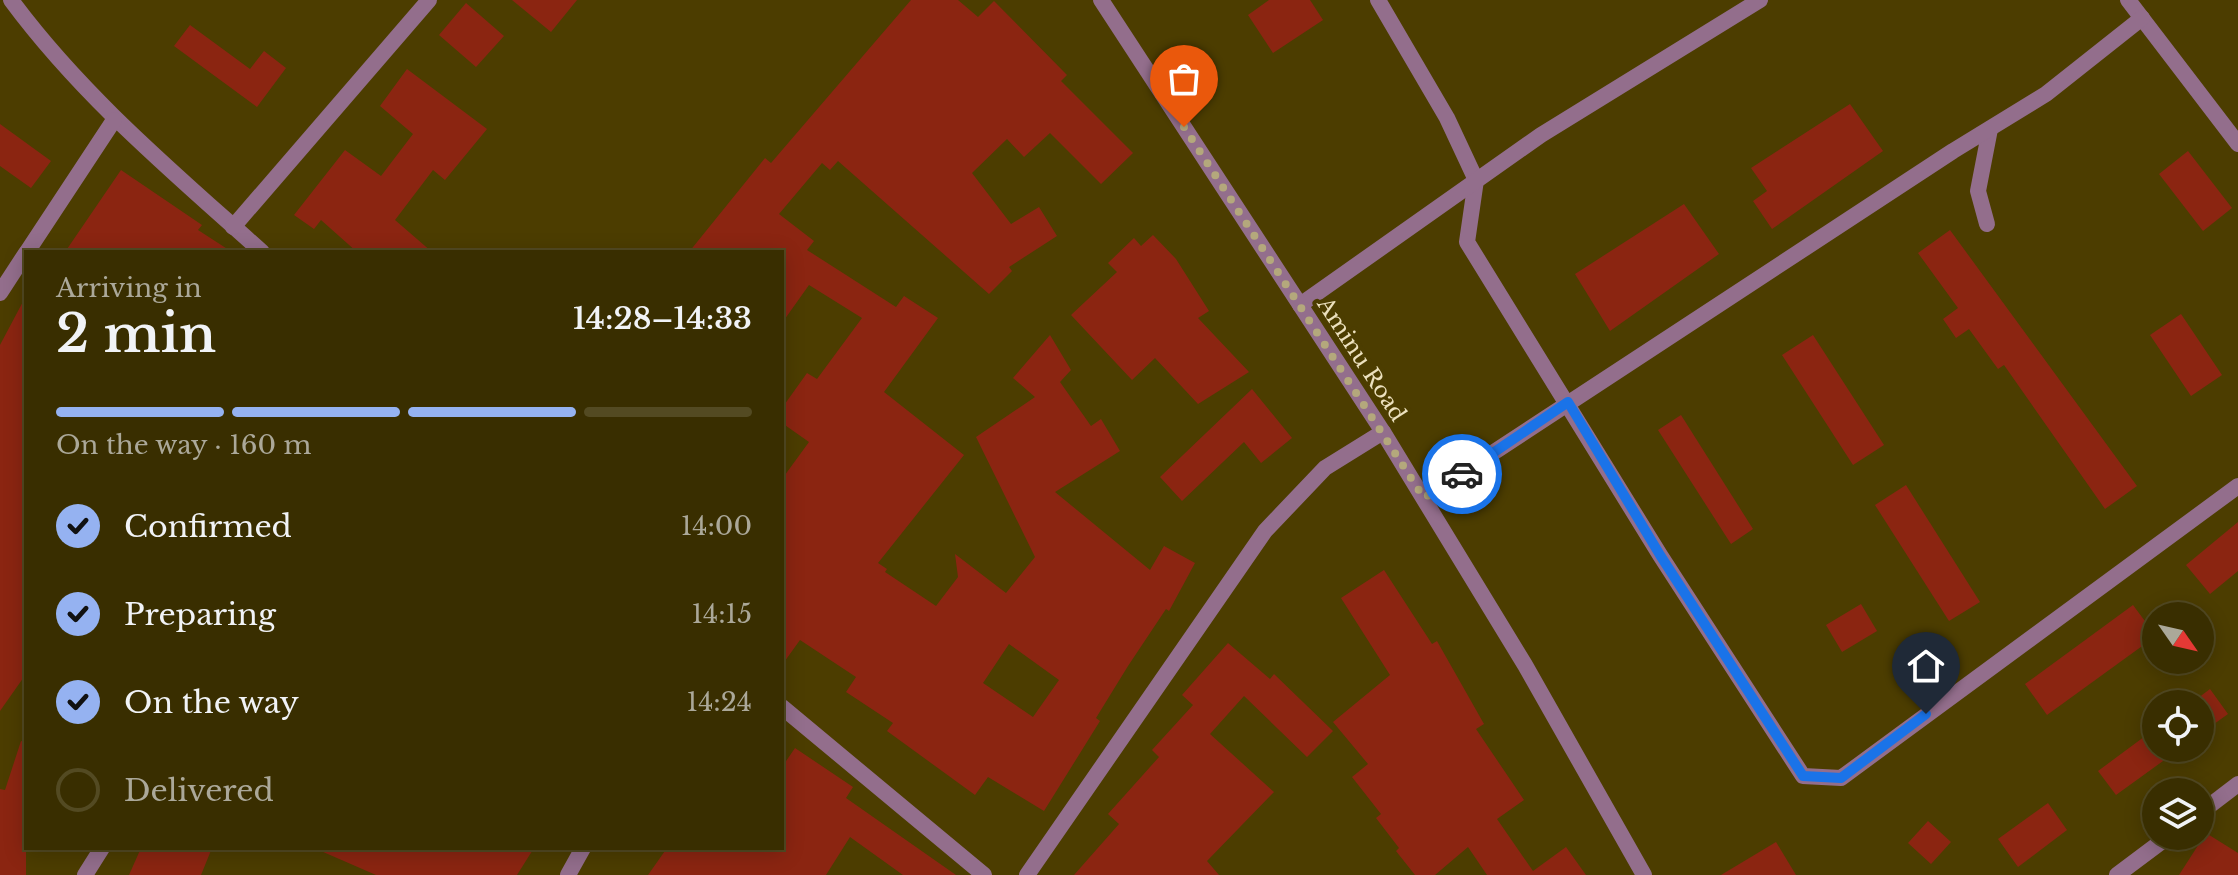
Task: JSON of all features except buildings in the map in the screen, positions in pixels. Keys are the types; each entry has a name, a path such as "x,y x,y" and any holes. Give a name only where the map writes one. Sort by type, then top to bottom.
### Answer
{"street":[{"path":"11,0 39,39 114,120 260,250"},
{"path":"233,227 429,0"},
{"name":"Aminu Road","path":"1101,0 1424,498 1525,665 1644,875"},
{"path":"1378,0 1447,118 1476,180 1467,242 1660,555 1803,776 1841,778 2238,486"},
{"path":"1300,305 1541,135 1760,0"},
{"path":"2128,0 2238,144"},
{"path":"1424,498 2046,94 2142,18"},
{"path":"28,250 114,120"},
{"path":"1987,224 1978,191 1990,129"},
{"path":"0,293 24,256"},
{"path":"1027,875 1265,531 1325,468 1383,432"},
{"path":"784,709 984,875"},
{"path":"2214,802 2238,784"},
{"path":"85,875 101,850"},
{"path":"568,875 582,850"},
{"path":"2117,875 2150,850"}],"way so far":[{"path":"1184,127 1424,498 1462,474"}],"route":[{"path":"1462,474 1568,402 1660,555 1803,776 1841,778 1926,714"}]}
